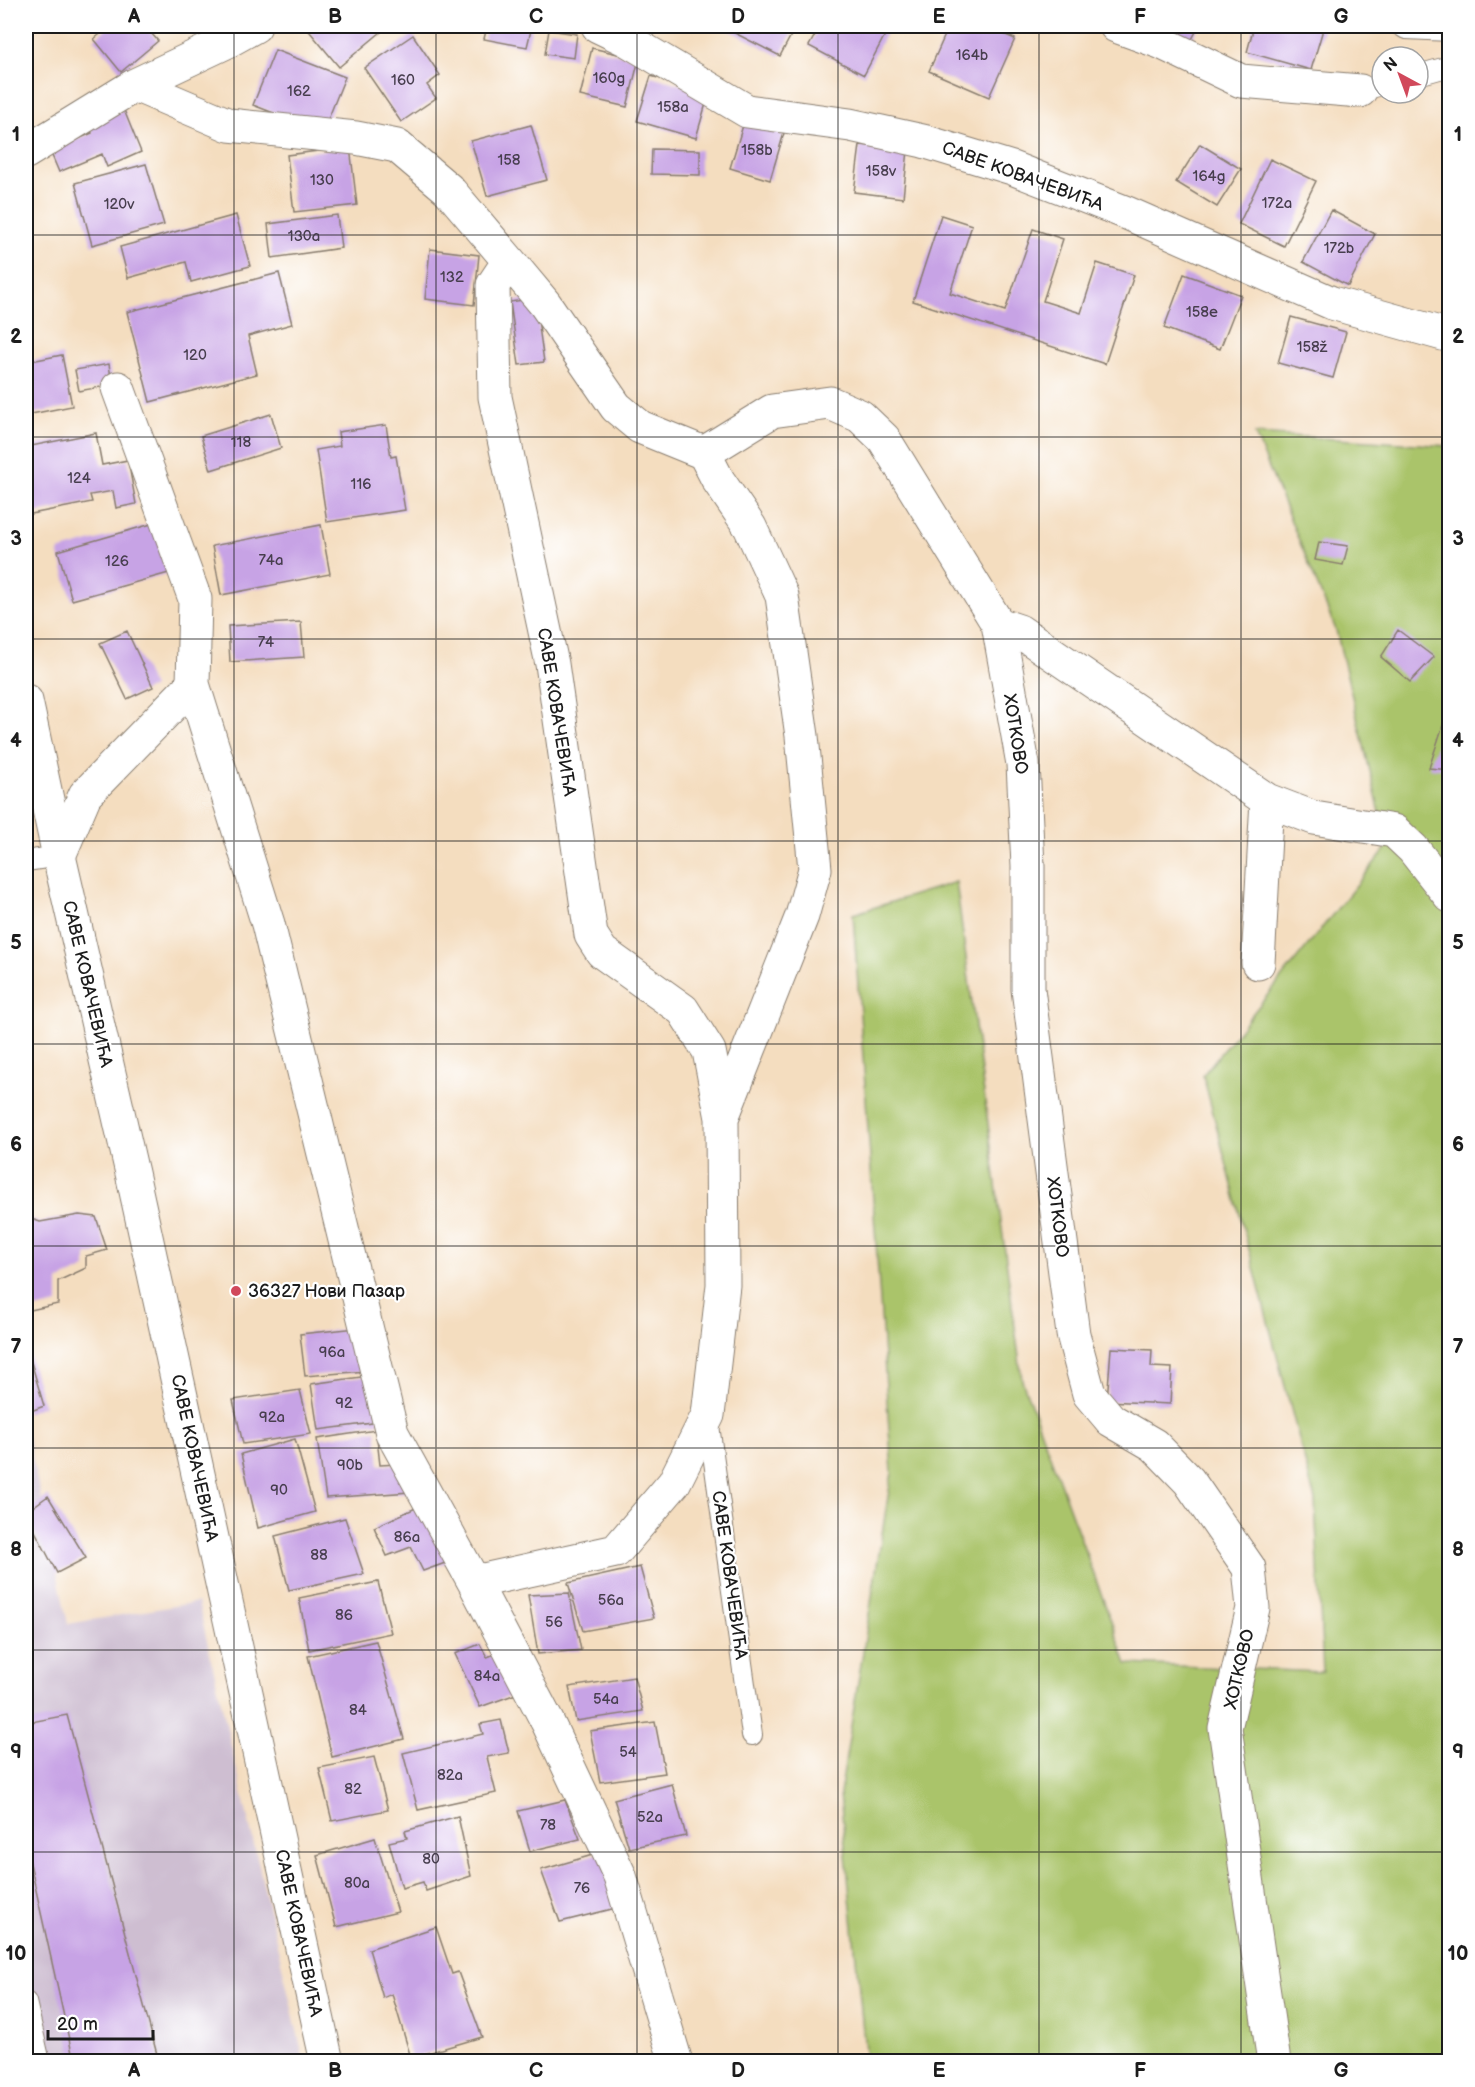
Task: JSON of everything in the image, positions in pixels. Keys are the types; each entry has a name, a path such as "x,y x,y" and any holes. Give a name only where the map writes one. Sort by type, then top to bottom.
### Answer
{"street":[{"path":"26,152 135,85 255,26"},
{"name":"САВЕ КОВАЧЕВИЋА","path":"598,26 629,41 747,111 850,124 923,141 1012,168 1127,213 1332,303 1449,336"},
{"path":"1116,26 1160,42 1241,81 1370,88"},
{"path":"135,85 229,125 356,138 397,146 448,189 545,304 616,407 640,427 704,453 772,411 830,403 860,417 884,439 998,624 1019,631 1267,800 1314,819 1394,831 1413,849 1449,896"},
{"name":"САВЕ КОВАЧЕВИЋА","path":"474,1582 616,1551 674,1483 708,1415 723,1285 722,1118 709,1051 683,1010 602,952 591,935 552,664 495,397 493,285 509,261"},
{"path":"118,388 195,599 193,684 268,924 392,1433 548,1723 620,1876 676,2061"},
{"name":"САВЕ КОВАЧЕВИЋА","path":"704,453 718,480 750,527 782,596 802,736 815,869 802,916 722,1118"},
{"name":"ХОТКОВО","path":"998,624 1023,764 1028,866 1028,989 1073,1334 1089,1394 1111,1420 1154,1445 1189,1481 1248,1568 1253,1608 1225,1728 1274,2061"},
{"path":"59,856 85,795 193,684"},
{"name":"САВЕ КОВАЧЕВИЋА","path":"26,701 59,856 135,1185 327,2061"},
{"path":"1258,963 1267,800"}],"lane":[{"path":"1401,26 1406,29 1449,31"},
{"path":"1430,72 1449,66"},
{"path":"26,861 59,856"},
{"name":"САВЕ КОВАЧЕВИЋА","path":"708,1415 752,1735"},
{"path":"26,2002 40,2061"}],"shaded area":[{"path":"26,1429 68,1624 198,1602 304,2061 26,2061"}],"green space":[{"path":"1255,434 1449,446 1449,2061 866,2061 840,1794 892,1472 853,914 956,882 1022,1380 1127,1664 1323,1672 1315,1500 1203,1075 1388,846 1336,630"}],"building":[{"path":"110,26 145,26 158,41 121,72 94,39"},
{"path":"305,26 375,26 381,32 339,67"},
{"path":"487,26 532,26 527,47 484,39"},
{"path":"721,26 796,26 780,56"},
{"path":"820,26 877,26 887,31 864,75 809,46"},
{"path":"949,26 985,26 1015,39 989,97 929,71"},
{"path":"1163,26 1199,26 1191,41"},
{"path":"1254,26 1324,26 1311,70 1247,52"},
{"path":"549,30 577,34 574,58 545,54"},
{"path":"413,35 440,75 427,85 436,98 401,122 364,68"},
{"path":"592,48 639,59 627,107 580,96"},
{"path":"275,50 345,77 323,132 253,105"},
{"path":"651,76 709,93 696,138 637,121"},
{"path":"124,110 141,152 107,167 102,154 59,172 50,151 92,133 89,124"},
{"path":"744,122 784,133 770,180 730,168"},
{"path":"531,125 547,180 487,196 471,141"},
{"path":"1200,144 1241,169 1217,207 1176,182"},
{"path":"860,145 908,150 903,198 854,192"},
{"path":"350,147 357,205 294,212 287,155"},
{"path":"652,149 700,150 700,175 651,174"},
{"path":"1270,159 1316,181 1284,246 1239,224"},
{"path":"146,164 164,225 92,245 75,183"},
{"path":"1331,210 1375,234 1348,286 1303,262"},
{"path":"236,215 250,266 191,282 186,262 128,278 120,247"},
{"path":"337,215 341,248 272,258 268,224"},
{"path":"941,215 972,225 950,293 1005,311 1033,229 1063,239 1043,301 1081,313 1097,263 1134,275 1105,364 913,301"},
{"path":"430,249 479,255 474,305 425,299"},
{"path":"279,273 292,324 248,336 257,374 150,402 127,312"},
{"path":"1184,274 1241,295 1220,349 1164,328"},
{"path":"535,298 544,362 519,365 510,302"},
{"path":"1291,317 1346,332 1333,378 1278,363"},
{"path":"62,355 72,406 26,415 26,362"},
{"path":"109,364 112,385 79,391 75,370"},
{"path":"271,414 281,448 211,470 201,436"},
{"path":"386,425 391,457 396,456 405,510 327,522 316,450 340,446 338,432"},
{"path":"96,433 102,465 128,460 136,504 116,508 113,491 90,495 92,502 26,515 26,447"},
{"path":"162,521 176,571 72,600 58,551"},
{"path":"321,525 330,574 221,595 212,546"},
{"path":"1319,542 1348,546 1343,565 1315,560"},
{"path":"301,622 304,657 230,662 228,626"},
{"path":"1398,630 1434,657 1410,682 1381,657"},
{"path":"127,631 153,687 127,699 100,643"},
{"path":"1450,712 1450,770 1429,768 1447,713"},
{"path":"79,1215 96,1217 107,1250 86,1256 86,1268 58,1281 58,1304 26,1311 26,1217 40,1222"},
{"path":"357,1328 366,1371 305,1376 300,1334"},
{"path":"26,1345 44,1406 26,1413"},
{"path":"1111,1348 1152,1350 1151,1367 1172,1368 1170,1404 1107,1401"},
{"path":"368,1376 380,1422 318,1430 311,1384"},
{"path":"300,1390 311,1434 243,1444 233,1400"},
{"path":"376,1430 380,1465 398,1464 410,1492 326,1498 317,1439"},
{"path":"295,1439 315,1512 258,1528 241,1454"},
{"path":"48,1496 86,1558 57,1573 26,1514"},
{"path":"420,1506 448,1562 423,1571 411,1547 387,1556 374,1527"},
{"path":"345,1518 364,1574 289,1590 275,1536"},
{"path":"640,1567 654,1618 583,1631 568,1583"},
{"path":"378,1582 391,1633 309,1650 299,1598"},
{"path":"569,1593 581,1650 538,1654 528,1595"},
{"path":"376,1641 404,1739 332,1757 308,1656"},
{"path":"480,1644 487,1657 498,1653 516,1694 480,1707 455,1654"},
{"path":"634,1677 643,1711 576,1721 569,1687"},
{"path":"67,1715 159,2062 74,2062 26,1845 26,1723"},
{"path":"501,1720 509,1753 487,1757 496,1793 418,1810 403,1753 483,1734 480,1724"},
{"path":"655,1722 665,1773 600,1782 590,1731"},
{"path":"374,1757 388,1810 332,1821 319,1768"},
{"path":"672,1784 686,1836 629,1848 614,1799"},
{"path":"565,1800 580,1839 530,1851 518,1811"},
{"path":"458,1816 471,1876 426,1891 423,1882 402,1888 389,1842 407,1838 405,1831"},
{"path":"375,1838 398,1912 336,1927 317,1855"},
{"path":"603,1852 624,1906 560,1922 541,1870"},
{"path":"436,1927 452,1974 458,1972 482,2037 411,2058 392,1994 383,1998 369,1949"}],"place":[{"name":"36327 Нови Пазар","path":"236,1291"}]}
